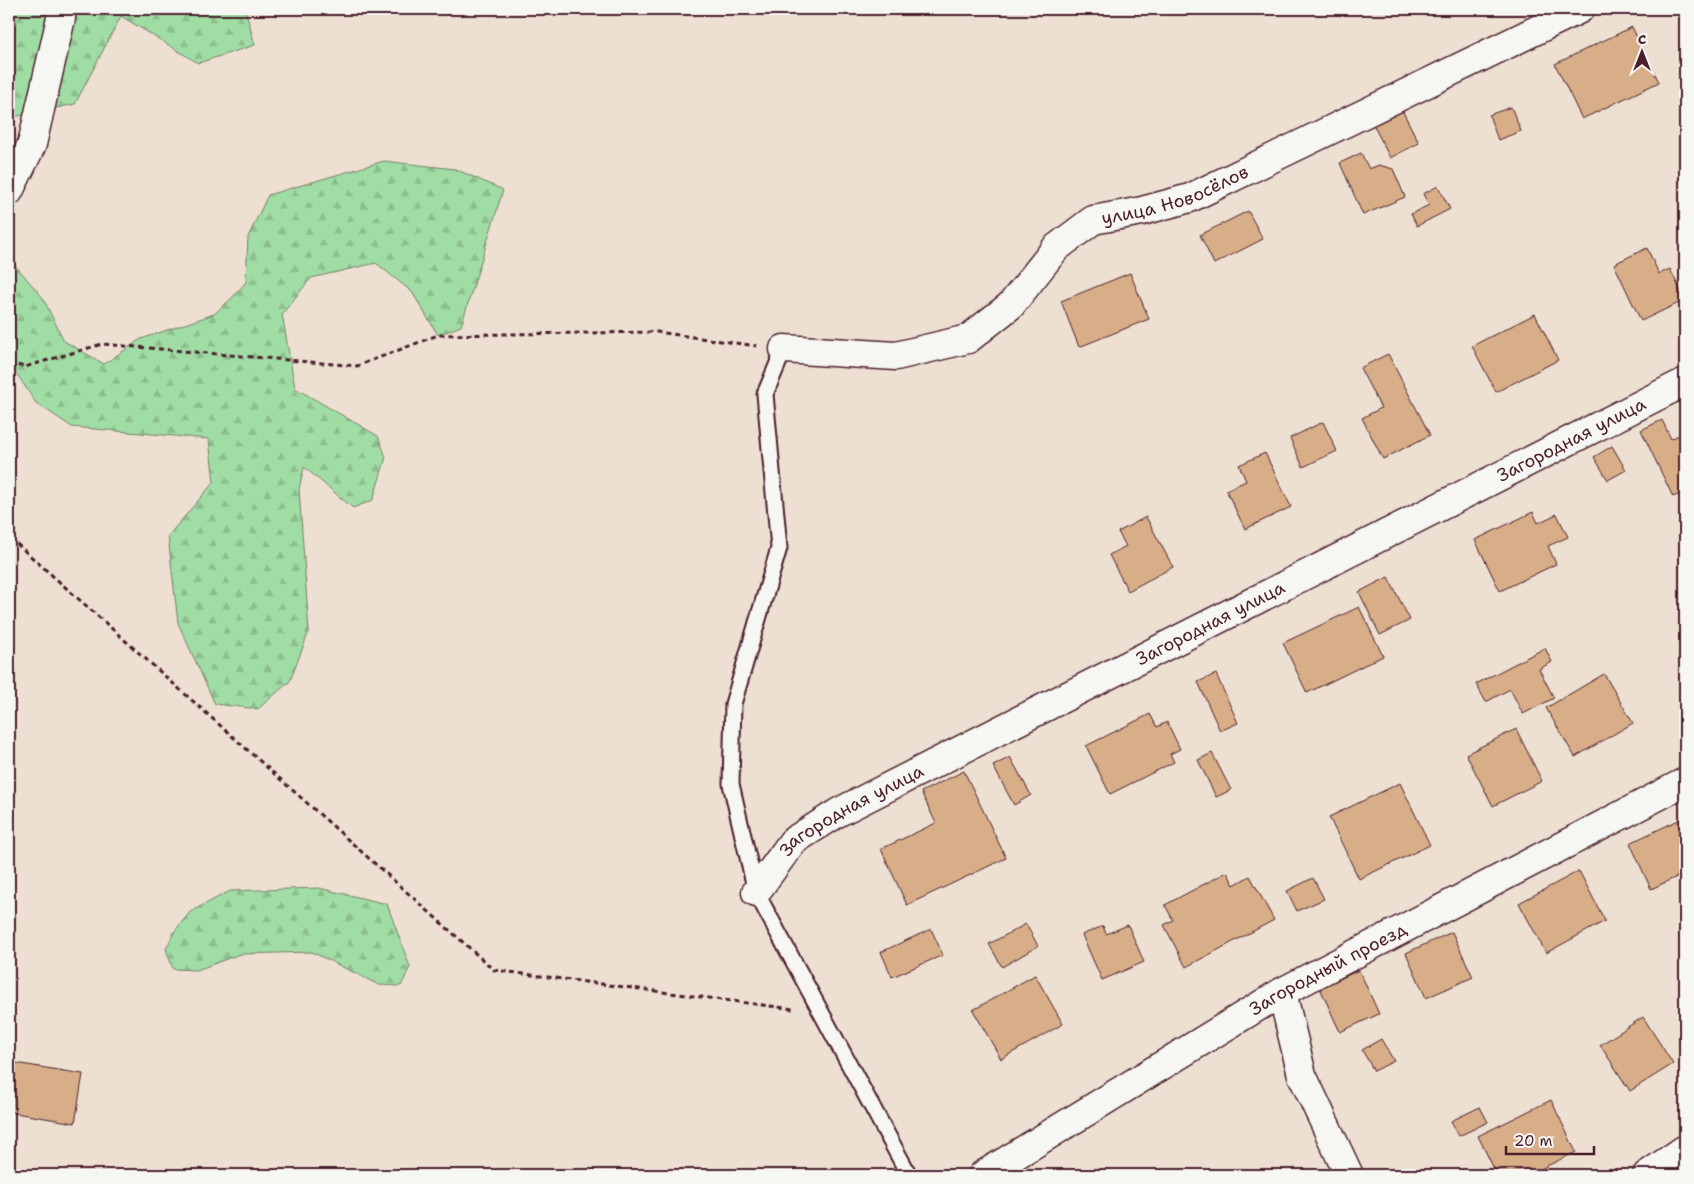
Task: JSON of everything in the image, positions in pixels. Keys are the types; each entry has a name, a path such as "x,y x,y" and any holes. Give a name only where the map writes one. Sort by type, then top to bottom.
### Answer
{"street":[{"path":"9,190 32,144 61,9"},
{"name":"улица Новосёлов","path":"784,350 896,356 968,339 1011,305 1056,248 1093,220 1142,211 1190,198 1550,15 1580,9"},
{"name":"Загородная улица","path":"756,892 793,841 839,812 1685,382"},
{"name":"Загородный проезд","path":"983,1175 1282,992 1685,782"},
{"path":"1282,992 1302,1075 1349,1175"},
{"path":"1647,1175 1685,1150"}],"lane":[{"path":"784,350 764,394 779,548 733,704 731,784 756,892 908,1175"}],"path":[{"path":"9,362 25,367 102,344 356,366 438,335 657,332 784,350"},
{"path":"9,539 25,551 494,970 821,1013"}],"green space":[{"path":"9,9 245,9 255,45 198,63 121,16 75,104 9,118"},
{"path":"384,161 455,169 503,190 461,326 438,335 412,292 376,263 311,278 282,314 295,388 378,436 386,457 373,500 353,508 304,467 299,489 309,631 290,681 258,709 215,704 178,623 168,536 214,482 209,439 72,427 36,403 9,362 9,258 43,298 64,341 104,364 141,339 214,314 232,298 246,282 248,237 268,195"},
{"path":"319,888 387,904 410,967 401,986 379,985 312,952 240,954 197,970 173,969 166,949 174,932 190,912 230,891"}],"building":[{"path":"1632,27 1659,82 1582,119 1555,64"},
{"path":"1511,107 1521,131 1498,140 1489,115"},
{"path":"1401,108 1419,143 1390,158 1372,122"},
{"path":"1361,153 1369,169 1379,165 1393,169 1405,197 1363,215 1340,163"},
{"path":"1438,186 1450,209 1417,226 1411,214 1429,205 1423,194"},
{"path":"1248,211 1263,239 1214,264 1200,235"},
{"path":"1647,248 1659,274 1670,269 1685,300 1641,321 1614,264"},
{"path":"1130,273 1149,319 1079,347 1061,301"},
{"path":"1535,314 1558,360 1496,392 1472,346"},
{"path":"1388,354 1430,435 1383,459 1362,418 1381,408 1360,368"},
{"path":"1662,420 1671,439 1685,432 1685,492 1673,497 1641,430"},
{"path":"1323,422 1337,451 1303,467 1290,438"},
{"path":"1612,446 1626,470 1608,480 1594,457"},
{"path":"1265,453 1291,507 1245,529 1226,490 1246,481 1239,465"},
{"path":"1533,512 1538,523 1557,514 1568,537 1548,546 1556,564 1500,591 1475,540"},
{"path":"1146,517 1173,567 1128,591 1109,555 1126,546 1118,532"},
{"path":"1388,577 1410,620 1380,635 1359,592"},
{"path":"1359,607 1383,656 1307,693 1283,643"},
{"path":"1545,648 1552,662 1539,669 1554,698 1523,714 1510,689 1486,702 1476,684"},
{"path":"1216,674 1238,723 1220,731 1198,682"},
{"path":"1604,674 1633,723 1575,757 1546,708"},
{"path":"1150,714 1157,727 1167,722 1180,749 1170,754 1174,762 1110,794 1086,746"},
{"path":"1516,729 1542,781 1493,806 1466,754"},
{"path":"1212,753 1231,790 1216,797 1198,760"},
{"path":"1010,757 1031,795 1014,805 993,766"},
{"path":"964,771 1006,858 907,905 881,849 936,823 921,792"},
{"path":"1400,783 1430,845 1359,879 1329,817"},
{"path":"1685,817 1685,860 1683,861 1685,873 1651,889 1630,843"},
{"path":"1579,871 1605,921 1546,953 1519,903"},
{"path":"1227,872 1234,885 1250,876 1274,920 1186,967 1164,925 1173,920 1165,905"},
{"path":"1313,878 1324,899 1297,911 1287,891"},
{"path":"1026,924 1038,946 1002,967 989,944"},
{"path":"1128,925 1144,962 1102,980 1082,935 1103,926 1106,934"},
{"path":"931,929 943,955 892,977 881,952"},
{"path":"1452,932 1473,977 1426,998 1406,953"},
{"path":"1359,970 1379,1014 1340,1032 1320,988"},
{"path":"1035,975 1063,1024 1001,1059 973,1010"},
{"path":"1643,1017 1673,1064 1630,1091 1600,1045"},
{"path":"1381,1039 1394,1061 1374,1071 1362,1050"},
{"path":"9,1062 83,1074 75,1123 9,1112"},
{"path":"1551,1100 1576,1152 1528,1175 1497,1175 1478,1136"},
{"path":"1480,1107 1488,1122 1459,1136 1451,1121"}]}
